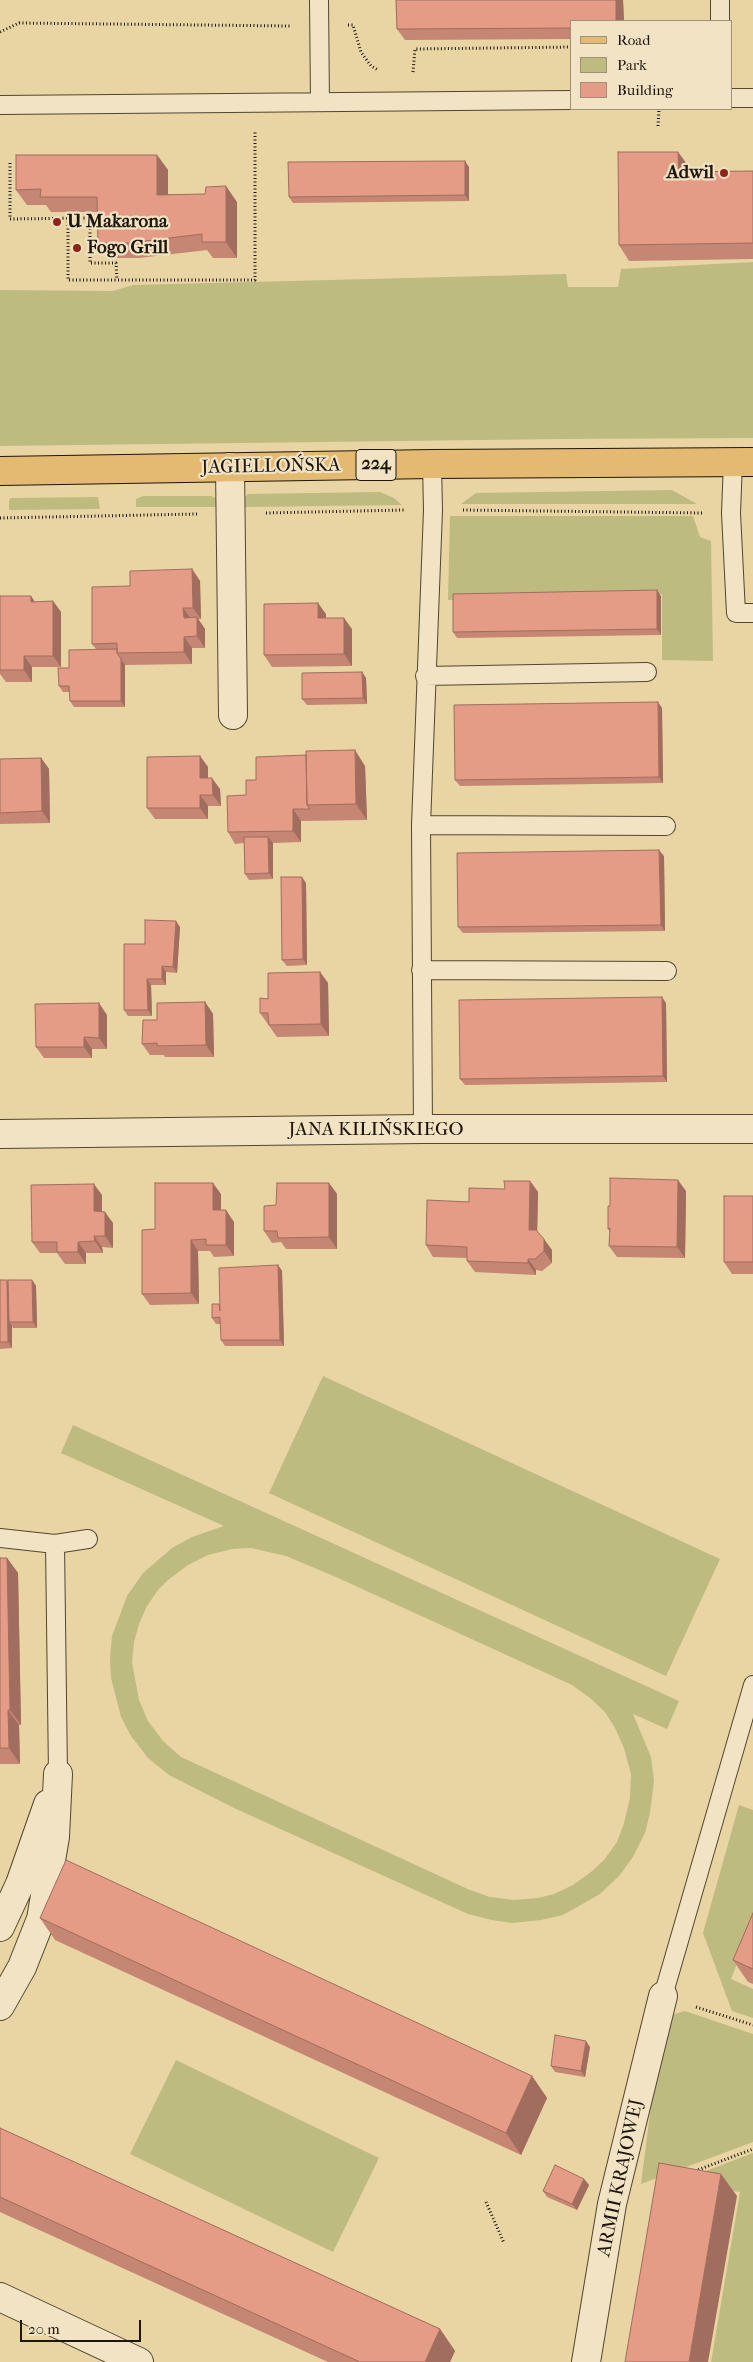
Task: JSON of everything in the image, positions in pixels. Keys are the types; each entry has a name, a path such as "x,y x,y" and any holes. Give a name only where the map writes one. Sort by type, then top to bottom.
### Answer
{"main road":[{"name":"JAGIELLOŃSKA","path":"0,471 432,464 743,462"}],"street":[{"path":"230,467 233,715"},
{"name":"JANA KILIŃSKIEGO","path":"0,1134 423,1129 753,1129"},
{"path":"0,1927 20,1884 58,1774"},
{"path":"0,2006 22,1967 42,1919 55,1838 58,1774"},
{"name":"ARMII KRAJOWEJ","path":"586,2362 612,2204 675,2000"},
{"path":"0,2297 139,2362"}],"lane":[{"path":"319,0 320,102"},
{"path":"720,0 720,20"},
{"path":"733,98 753,98"},
{"path":"0,105 570,100"},
{"path":"743,462 731,513 736,613 753,613"},
{"path":"423,1129 421,826 425,676 433,510 432,464"},
{"path":"425,676 647,672"},
{"path":"421,826 666,826"},
{"path":"421,970 667,971"},
{"path":"0,1538 55,1544 88,1539"},
{"path":"55,1544 58,1774"},
{"path":"675,2000 753,1685"}],"path":[{"path":"68,218 68,280 255,280 254,103"},
{"path":"658,126 659,110"},
{"path":"10,163 10,219 90,218 90,263 116,263 117,280"},
{"path":"0,518 433,510 731,513"},
{"path":"675,2000 753,2025"},
{"path":"691,2173 753,2149"},
{"path":"486,2202 504,2243"}],"green space":[{"path":"753,262 753,438 0,446 0,290 113,291 133,285 566,274 568,287 618,287 621,269"},
{"path":"672,490 697,504 461,504 476,493"},
{"path":"380,492 394,498 402,505 243,507 243,499 248,494"},
{"path":"143,496 211,496 218,499 217,507 136,507 136,499"},
{"path":"98,497 100,509 9,510 9,500 11,498"},
{"path":"450,516 693,516 700,537 711,541 713,661 662,660 662,594 448,600"},
{"path":"323,1376 720,1559 666,1676 269,1493"},
{"path":"73,1425 679,1701 667,1729 633,1714 651,1757 654,1781 650,1813 645,1833 633,1857 619,1876 600,1894 563,1915 541,1920 512,1923 492,1920 468,1914 234,1808 169,1775 148,1758 131,1736 121,1717 111,1678 112,1636 127,1596 143,1573 172,1548 192,1537 224,1526 61,1453","holes":["251,1548 286,1556 572,1685 605,1712 624,1748 631,1774 630,1798 624,1823 617,1842 604,1860 573,1885 554,1894 538,1898 514,1900 490,1897 470,1890 181,1757 163,1741 148,1721 139,1700 132,1662 134,1642 147,1606 168,1580 188,1565 208,1555 232,1549"]},
{"path":"739,1805 753,1810 753,1923 731,1979 753,1989 753,2018 732,2011 703,1933"},
{"path":"685,2011 753,2034 753,2142 641,2184 660,2035 667,2020 674,2014"},
{"path":"176,2060 379,2158 333,2252 130,2154"},
{"path":"753,2153 753,2362 711,2362 740,2192 674,2183"}],"building":[{"path":"396,0 616,0 616,20 570,20 570,28 397,29"},
{"path":"618,152 678,152 679,172 753,171 753,243 619,245"},
{"path":"16,155 157,155 157,195 205,194 206,187 226,186 226,242 202,242 202,234 129,243 98,243 97,197 40,197 41,189 16,190"},
{"path":"465,161 465,195 289,197 288,162"},
{"path":"192,569 193,608 183,608 184,618 197,617 197,636 184,637 184,652 117,653 117,643 92,644 92,587 130,586 130,571"},
{"path":"657,590 657,629 453,632 453,594"},
{"path":"0,596 31,596 31,602 53,601 53,656 24,656 24,670 0,670"},
{"path":"318,603 318,618 344,618 344,654 264,655 264,604"},
{"path":"117,649 121,659 121,701 70,701 69,686 59,686 58,668 69,668 69,650"},
{"path":"362,672 363,698 302,699 302,673"},
{"path":"658,702 659,777 455,780 454,705"},
{"path":"355,750 356,804 307,805 306,751"},
{"path":"306,755 307,805 310,809 293,809 293,831 228,832 227,796 246,795 246,780 256,780 256,757"},
{"path":"200,756 200,778 212,778 213,795 200,795 200,808 147,808 147,757"},
{"path":"41,758 42,811 0,813 0,759"},
{"path":"244,837 268,837 269,873 245,874"},
{"path":"659,850 661,925 458,927 457,853"},
{"path":"281,877 302,877 303,959 282,960"},
{"path":"145,920 176,921 173,967 162,966 162,979 147,979 148,1010 124,1010 124,944 145,944"},
{"path":"320,972 321,1024 269,1025 268,1013 260,1013 260,998 268,999 268,973"},
{"path":"662,997 663,1076 460,1079 459,1000"},
{"path":"205,1002 206,1045 157,1046 157,1043 142,1044 143,1020 157,1020 157,1003"},
{"path":"99,1003 99,1038 84,1037 84,1047 36,1047 35,1004"},
{"path":"610,1178 678,1180 677,1247 609,1246 608,1206 610,1206"},
{"path":"504,1181 530,1181 529,1230 536,1230 544,1239 544,1251 535,1259 528,1259 528,1263 467,1261 467,1247 426,1245 427,1200 469,1202 469,1188 505,1189"},
{"path":"155,1183 213,1183 213,1210 226,1210 226,1245 206,1245 206,1239 191,1240 191,1293 142,1294 142,1230 155,1229"},
{"path":"277,1183 329,1183 329,1237 278,1238 277,1231 264,1231 264,1206 276,1205"},
{"path":"94,1184 94,1211 105,1212 105,1236 94,1236 95,1241 78,1242 78,1252 57,1252 57,1242 32,1242 31,1185"},
{"path":"724,1196 753,1196 753,1262 724,1262"},
{"path":"278,1265 280,1340 221,1340 220,1317 212,1318 212,1304 219,1304 220,1311 219,1268"},
{"path":"0,1280 7,1280 8,1342 0,1342"},
{"path":"8,1280 32,1280 33,1322 9,1322"},
{"path":"0,1558 7,1558 9,1748 0,1748"},
{"path":"66,1860 532,2076 506,2133 40,1918"},
{"path":"753,1913 753,1969 733,1960"},
{"path":"555,2035 586,2041 581,2071 551,2066"},
{"path":"0,2128 440,2329 425,2362 360,2362 0,2197"},
{"path":"659,2163 721,2174 689,2362 625,2362"},
{"path":"555,2165 584,2179 572,2204 543,2191"}],"place":[{"name":"Adwil","path":"724,173"},
{"name":"U Makarona","path":"57,222"},
{"name":"Fogo Grill","path":"77,248"}]}
